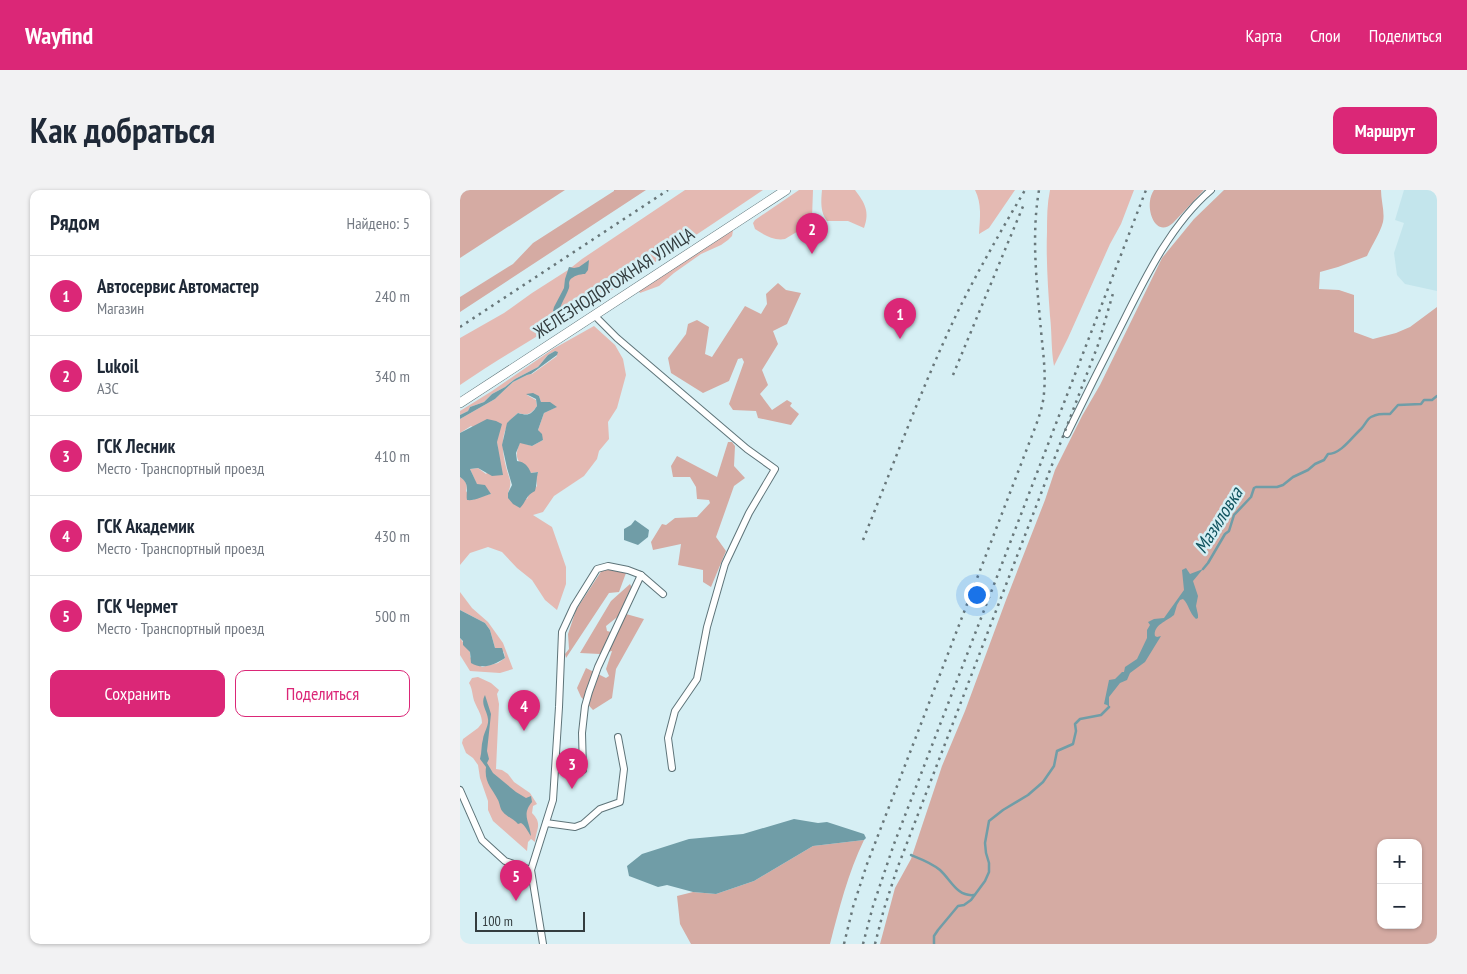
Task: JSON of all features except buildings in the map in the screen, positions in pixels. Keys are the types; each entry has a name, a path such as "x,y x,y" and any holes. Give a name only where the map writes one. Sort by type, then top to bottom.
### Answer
{"main road":[{"name":"ЖЕЛЕЗНОДОРОЖНАЯ УЛИЦА","path":"460,403 786,190"}],"street":[{"path":"1067,434 1160,255 1183,220 1211,190"},
{"path":"594,315 617,338 747,449 775,469 749,513 724,564 707,627 697,678 675,711 668,738 672,768"},
{"path":"543,944 532,870 553,800 560,707 562,632 574,606 597,569 608,566 628,570 641,575 663,594"},
{"path":"583,770 582,733 585,706 589,692 598,667 641,575"},
{"path":"546,823 575,827 583,824 600,809 620,802 624,769 618,737"},
{"path":"460,790 482,840 505,861 532,870"}],"shaded area":[{"path":"460,190 565,190 460,258"},
{"path":"614,190 646,190 460,312 460,297 513,264 533,243"},
{"path":"685,190 763,190 680,246 460,385 460,338 504,313 568,270 569,267 572,267"},
{"path":"799,190 813,190 810,224 785,239 769,237 755,229 753,223 755,220"},
{"path":"822,190 855,190 866,208 867,217 864,228 848,221 827,221 822,210"},
{"path":"975,190 1015,190 989,228 979,234 980,206"},
{"path":"1050,190 1134,190 1121,224 1054,366 1047,264 1047,216"},
{"path":"1154,190 1204,190 1173,223 1167,227 1162,227 1155,223 1150,212 1150,200"},
{"path":"1224,190 1381,190 1383,222 1367,256 1320,272 1319,289 1339,290 1354,295 1354,332 1373,339 1410,327 1437,307 1437,944 880,944 895,888 911,859 942,766 965,711 1055,470 1100,385 1162,258 1194,219"},
{"path":"1404,190 1437,190 1437,291 1405,284 1397,275 1394,253 1404,223 1395,220"},
{"path":"730,231 733,231 732,236 728,240 701,254 659,286 640,293 638,290"},
{"path":"589,260 588,270 585,274 573,277 570,280 569,288 560,309 559,322 553,326 554,307 564,288 569,267 579,267"},
{"path":"778,283 786,290 801,293 787,324 773,331 778,344 762,370 768,385 760,394 772,410 787,400 792,403 790,406 799,414 791,425 758,418 756,411 733,410 729,404 744,362 742,358 738,359 729,381 703,393 671,373 668,358 686,334 688,324 697,320 709,327 705,354 712,357 745,306 761,314 767,304 766,294"},
{"path":"594,326 615,345 623,359 626,375 617,408 608,422 609,439 599,451 597,459 584,476 554,496 543,512 533,515 552,527 566,567 566,584 557,610 545,600 532,580 502,552 488,547 470,553 460,565 460,477 466,483 466,491 472,500 491,494 477,485 470,469 478,468 486,474 499,458 497,442 471,426 460,433 460,419 495,399 513,382 532,374 557,356 555,351 548,355 538,367 515,379 492,394 484,402 470,407 468,411 460,415 460,411 553,349","holes":["527,395 539,396 541,402 556,407 544,413 538,430 543,440 532,446 520,442 518,448 517,457 520,463 531,473 538,472 536,478 537,486 527,499 508,493 510,483 504,459 503,438 508,425 518,413 529,414 537,406 536,400"]},
{"path":"555,351 558,352 557,355 531,374 513,382 495,399 460,419 460,415 468,411 470,407 484,402 492,394 515,379 538,367 548,355"},
{"path":"533,393 539,396 541,402 550,402 557,407 544,413 538,430 542,434 543,440 532,446 520,443 516,453 517,461 526,465 531,473 538,472 535,491 520,508 508,498 512,485 502,445 507,423 518,413 529,414 537,406 536,399 526,394"},
{"path":"487,419 502,424 497,442 503,475 492,476 478,468 470,469 477,484 485,485 491,494 467,500 467,487 460,477 460,433"},
{"path":"728,442 732,442 735,446 734,466 745,478 734,486 716,537 726,551 711,587 703,582 703,570 678,565 681,544 653,550 651,542 662,524 666,525 675,518 697,517 710,503 709,500 697,499 696,487 690,477 673,477 671,466 677,456 717,477"},
{"path":"635,520 649,530 648,537 638,545 624,540 624,529"},
{"path":"1186,568 1190,574 1203,569 1193,581 1198,596 1196,606 1198,618 1194,617 1183,599 1180,600 1174,615 1156,629 1155,636 1161,636 1145,662 1130,673 1127,680 1120,683 1109,697 1109,707 1104,704 1109,680 1115,679 1124,672 1125,667 1137,659 1147,638 1147,630 1150,625 1148,622 1164,618 1184,590 1182,570"},
{"path":"615,569 626,573 619,592 609,593 566,658 565,654 569,649 568,634 576,610 602,570"},
{"path":"630,584 632,588 621,614 606,626 607,631 611,632 626,614 644,619 616,669 612,698 593,710 581,697 577,688 586,668 606,678 609,676 606,669 612,651 600,654 580,653 611,601"},
{"path":"460,592 472,608 488,622 503,643 513,669 500,673 470,671 460,655 460,638 470,652 470,657 482,667 498,663 505,658 504,652 495,648 490,630 485,623 460,610"},
{"path":"460,610 485,623 490,630 495,648 502,648 505,658 488,666 479,666 471,663 470,652 463,645 463,641 460,638"},
{"path":"478,677 491,683 499,690 497,694 499,704 496,769 508,774 514,782 530,793 537,804 533,806 532,813 538,824 535,842 531,839 528,842 527,851 493,821 488,810 488,801 480,778 478,765 466,753 462,743 463,739 482,723 481,715 469,683 472,678"},
{"path":"485,695 491,714 487,751 489,759 487,763 493,773 516,792 526,798 531,796 532,802 527,811 527,819 531,836 521,823 518,824 502,811 487,781 486,767 480,759 482,741 488,722 483,704"},
{"path":"794,819 818,823 827,822 864,834 866,838 864,840 813,846 754,881 716,894 693,892 667,885 658,887 629,876 627,866 642,854 689,839 743,834"},
{"path":"864,840 840,904 830,944 691,944 680,924 677,896 693,892 716,894 754,881 813,846"}],"waterway":[{"name":"Мазиловка","path":"1203,569 1225,534 1229,531 1234,515 1251,497 1254,488 1277,487 1308,470 1324,460 1328,454 1342,448 1371,417 1378,414 1390,414 1398,405 1421,404 1424,400 1432,400 1437,396"},
{"path":"934,944 934,936 938,930 958,906 964,905 971,900 985,881 989,872 985,843 989,821 1028,795 1043,782 1054,766 1057,751 1073,744 1076,731 1075,724 1080,719 1101,715 1109,707"},
{"path":"911,855 937,868 959,891 968,895 974,895"}],"railway":[{"path":"460,327 668,190"},
{"path":"863,540 946,337 999,234 1025,190"},
{"path":"844,944 853,907 867,864 1035,428 1041,408 1044,393 1044,370 1035,243 1039,190"},
{"path":"863,944 873,906 894,844 1146,190"},
{"path":"953,375 1024,204"},
{"path":"875,944 897,869 1098,345 1114,290"}],"place":[{"name":"Lukoil","path":"812,254"},
{"name":"Автосервис Автомастер","path":"900,339"},
{"name":"ГСК Академик","path":"524,731"},
{"name":"ГСК Лесник","path":"572,789"},
{"name":"ГСК Чермет","path":"516,901"}]}
